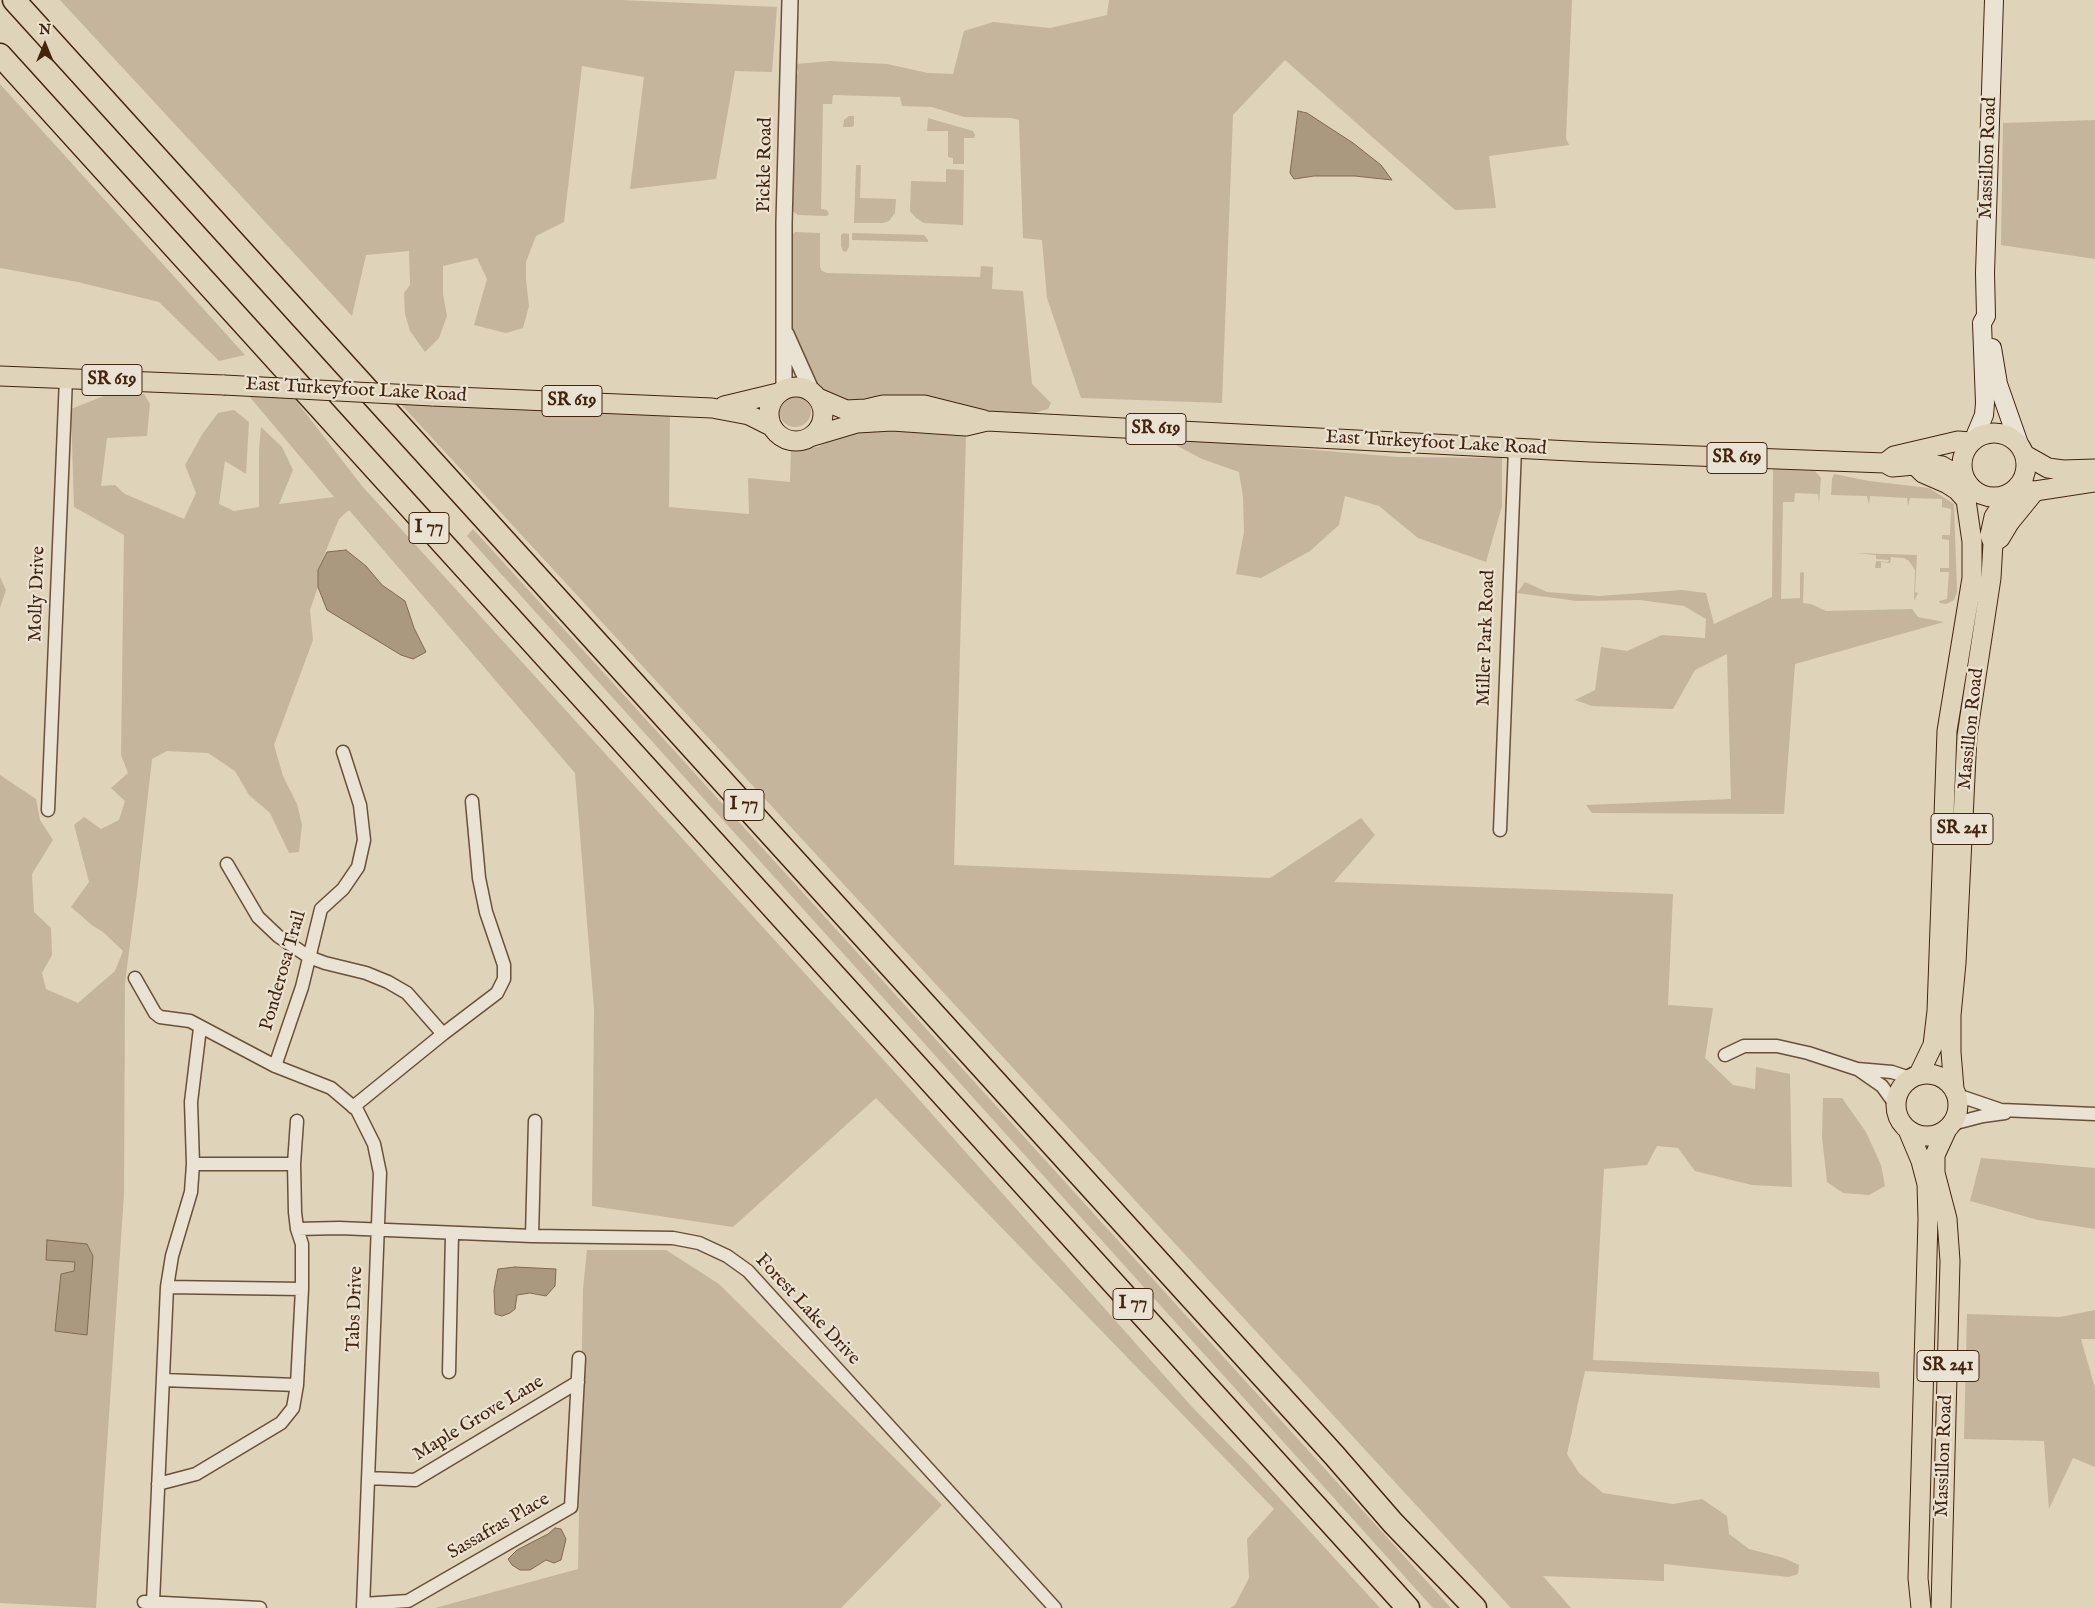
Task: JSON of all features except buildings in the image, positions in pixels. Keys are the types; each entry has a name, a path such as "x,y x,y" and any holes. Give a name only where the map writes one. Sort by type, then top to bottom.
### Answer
{"highway":[{"name":"I 77","path":"14,0 1393,1523 1475,1608"},
{"name":"I 77","path":"0,55 1408,1608"}],"main road":[{"name":"Massillon Road","path":"1972,440 1984,414 1985,403 1982,323 1986,316 1985,273 1994,0"},
{"name":"Massillon Road","path":"1986,316 1991,323 1993,358 1998,384 2022,449"},
{"name":"East Turkeyfoot Lake Road","path":"0,376 712,408 749,414 771,426"},
{"path":"795,387 804,388 815,395 822,406 822,424 817,432 810,437 802,441 784,438 771,426 769,408 772,400 781,391 795,387"},
{"name":"East Turkeyfoot Lake Road","path":"712,408 781,391"},
{"name":"East Turkeyfoot Lake Road","path":"815,395 846,410 866,410 883,405 924,405 987,421 1515,448 1885,463 1892,467 1926,464 1942,466 1964,477"},
{"name":"East Turkeyfoot Lake Road","path":"810,437 857,423 892,421 966,426 987,421"},
{"path":"2095,469 2063,470 2048,468 2022,449 2012,438 1993,432 1972,440 1963,453 1964,477 1972,489 1980,495 2000,497 2020,491 2095,482"},
{"name":"East Turkeyfoot Lake Road","path":"1885,463 1894,456 1958,441 1972,440"},
{"path":"1993,543 2000,538 2009,523 2020,491 2026,471 2022,449"},
{"path":"1916,466 1923,473 1957,490 1966,500"},
{"name":"Massillon Road","path":"1915,1076 1933,1045 1937,1011 1947,731 1972,578 1972,542 1964,477"},
{"name":"Massillon Road","path":"1956,1092 1951,1052 1951,1014 1956,963 1967,736 1991,578 1993,543 1990,535 1994,517 2020,491"},
{"path":"1915,1076 1929,1073 1940,1076 1949,1082 1956,1092"},
{"name":"SR 241","path":"1895,1104 1897,1094 1902,1085 1915,1076"},
{"name":"SR 241","path":"1949,1127 1958,1111 1956,1092"},
{"path":"1895,1104 1899,1118 1908,1130 1917,1135 1938,1134 1949,1127"},
{"name":"Massillon Road","path":"1941,1608 1950,1261 1947,1218 1935,1173 1934,1155 1949,1127"},
{"name":"Massillon Road","path":"1908,1130 1921,1162 1927,1184 1928,1219 1918,1578 1922,1608"}],"street":[{"name":"Pickle Road","path":"781,391 784,330 784,223 790,0"},
{"name":"Pickle Road","path":"784,330 815,395"},
{"name":"Molly Drive","path":"48,810 66,378"},
{"name":"Miller Park Road","path":"1500,830 1515,448"},
{"name":"Ponderosa Trail","path":"275,1066 302,987 321,908 343,889 358,867 364,840 360,805 343,752"},
{"path":"353,1107 442,1034 497,993 504,979 502,956 486,912 479,878 472,801"},
{"path":"227,864 258,917 278,936 309,957 366,973 388,982 407,993 442,1034"},
{"name":"Tabs Drive","path":"135,978 155,1013 160,1017 190,1021 200,1028 275,1066 331,1088 357,1110 374,1144 380,1173 363,1606"},
{"path":"200,1028 191,1102 191,1192 172,1256 167,1287 158,1484 148,1602 260,1608"},
{"path":"1725,1055 1744,1046 1777,1046 1808,1053 1857,1069 1915,1076"},
{"path":"1857,1069 1882,1086 1895,1104"},
{"path":"1956,1092 1989,1106 2015,1111 2095,1114"},
{"path":"1949,1127 1982,1116 2015,1111"},
{"path":"158,1484 196,1474 282,1423 293,1408 297,1385 302,1290 302,1244 297,1228 294,1164 297,1121"},
{"path":"532,1236 535,1121"},
{"path":"192,1164 294,1164"},
{"name":"Forest Lake Drive","path":"297,1228 339,1228 452,1234 673,1238 699,1243 727,1256 748,1271 1055,1608"},
{"path":"449,1372 452,1234"},
{"path":"167,1287 302,1290"},
{"name":"Sassafras Place","path":"363,1606 408,1601 571,1507 579,1358"},
{"path":"162,1380 297,1385"},
{"name":"Maple Grove Lane","path":"368,1478 415,1480 578,1382"}],"shaded area":[{"path":"60,0 621,0 777,7 772,72 735,71 716,179 630,189 644,77 582,66 564,222 536,236 526,262 529,306 523,328 506,333 474,325 487,279 477,258 443,266 443,294 447,316 439,338 425,352 410,331 405,314 404,293 410,285 409,251 366,255 352,316"},
{"path":"1109,0 1572,0 1566,138 1569,145 1489,156 1496,208 1455,210 1285,60 1233,115 1222,403 1081,398 1047,298 1042,240 1023,238 1019,120 1011,118 964,117 932,107 902,106 900,97 833,95 832,104 823,104 821,209 827,210 829,214 827,216 798,215 792,211 793,82 798,73 796,64 830,61 887,64 928,73 953,74 964,31 993,22 1050,28 1107,15"},
{"path":"0,84 245,355 219,361 159,302 78,282 0,268"},
{"path":"1298,111 1307,113 1353,143 1381,165 1392,180 1355,176 1314,176 1294,179 1290,173"},
{"path":"849,116 854,116 854,125 852,127 843,127 844,120"},
{"path":"928,118 973,131 974,138 964,138 964,164 953,164 953,158 948,157 948,131 927,131"},
{"path":"2095,120 2095,259 2001,245 2003,123"},
{"path":"856,165 861,165 860,198 896,199 895,213 889,221 883,223 854,223"},
{"path":"946,169 964,170 963,225 924,223 910,211 911,181 946,182"},
{"path":"795,232 820,233 820,267 822,271 827,273 980,277 981,266 993,267 992,289 1023,291 1032,384 1051,403 1048,409 1031,414 1011,414 981,410 849,404 823,393 810,377 792,332 788,303 791,236"},
{"path":"843,233 849,234 849,247 846,252 843,251 841,246 841,235"},
{"path":"852,233 924,235 928,242 852,240"},
{"path":"109,394 144,394 150,404 147,436 107,438 101,486 115,485 125,494 184,519 196,493 185,465 203,433 218,413 234,410 249,422 246,474 225,461 219,504 234,511 259,507 261,427 282,447 293,470 279,504 334,497 249,396 294,398 362,486 899,1077 1193,1408 1251,1467 1380,1608 1230,1608 1235,1605 1249,1578 1247,1539 1274,1509 876,1098 733,1227 592,1206 594,1009 575,773 349,510 339,519 318,570 318,587 310,610 313,640 274,745 283,776 297,804 302,825 299,852 289,853 270,813 249,795 235,771 208,753 167,751 152,759 125,982 124,1194 96,1608 0,1603 0,775 36,799 40,820 53,840 32,874 34,912 51,928 52,955 42,973 46,989 78,1003 115,971 123,951 103,932 71,907 89,882 74,825 84,817 101,829 119,820 125,801 111,788 128,773 121,755 124,535 74,507 71,409"},
{"path":"795,395 807,399 811,411 807,423 795,427 783,423 779,411 783,399"},
{"path":"398,401 670,410 669,507 749,514 748,478 790,482 791,449 818,447 839,436 875,430 966,436 954,865 1270,878 1361,818 1375,835 1334,882 1673,894 1668,1005 1713,1008 1705,1058 1733,1085 1755,1089 1756,1067 1790,1074 1792,1187 1752,1185 1695,1171 1678,1148 1657,1146 1647,1165 1604,1169 1593,1360 1879,1372 1880,1388 1585,1371 1567,1454 1579,1473 1603,1493 1673,1504 1702,1499 1727,1516 1729,1534 1749,1549 1784,1558 1799,1565 1798,1574 1789,1577 1664,1564 1664,1581 1543,1576 1571,1608 1511,1608"},
{"path":"1185,439 1398,457 1502,458 1502,506 1486,562 1418,538 1379,506 1345,496 1339,525 1310,551 1261,578 1236,574 1244,532 1243,497 1239,472 1202,459 1172,443"},
{"path":"1773,469 1815,471 1821,478 1819,503 1818,494 1795,493 1794,502 1783,502 1781,599 1800,598 1800,573 1802,572 1804,573 1803,603 1811,604 1826,611 1912,609 1918,617 1944,622 1795,664 1784,814 1592,813 1586,805 1731,799 1727,654 1695,670 1673,709 1592,706 1575,700 1595,690 1601,647 1627,651 1662,635 1705,638 1706,619 1684,606 1640,600 1577,601 1517,593 1525,582 1547,592 1599,596 1682,590 1706,593 1714,624 1772,597"},
{"path":"1834,474 1869,481 1929,488 1954,504 1957,592 1954,600 1946,604 1939,601 1947,599 1949,572 1940,572 1940,568 1949,568 1949,540 1942,539 1942,535 1950,535 1951,509 1942,507 1942,499 1910,498 1908,506 1907,498 1870,496 1869,505 1867,496 1831,495"},
{"path":"473,529 1451,1608 1433,1608 467,536"},
{"path":"346,550 366,566 382,585 405,601 414,628 426,652 413,659 401,655 327,610 318,587 318,570 327,552"},
{"path":"1854,553 1917,555 1915,592 1918,593 1914,601 1915,570 1909,561 1904,558 1891,557 1890,563 1881,562 1881,568 1875,568 1876,561 1888,562 1889,560 1876,559 1876,555"},
{"path":"0,577 6,590 0,608"},
{"path":"1823,1098 1842,1098 1866,1132 1881,1165 1885,1186 1869,1195 1843,1193 1827,1182 1822,1137"},
{"path":"1981,1158 2095,1168 2095,1229 2038,1220 1970,1201"},
{"path":"47,1240 87,1244 93,1256 87,1335 55,1331 61,1274 74,1271 75,1262 46,1260"},
{"path":"587,1250 666,1250 719,1284 942,1505 841,1608 435,1608 578,1569 583,1289"},
{"path":"515,1267 556,1269 555,1286 546,1296 530,1293 517,1295 515,1309 502,1316 495,1314 494,1290 498,1269"},
{"path":"2095,1310 2095,1339 2081,1339 2095,1388 2095,1467 2073,1458 2049,1509 2044,1441 1964,1439 1967,1314 2060,1317"},
{"path":"555,1528 561,1529 566,1539 561,1560 554,1563 546,1560 530,1570 520,1570 512,1565 508,1559 517,1550 548,1534"}]}
